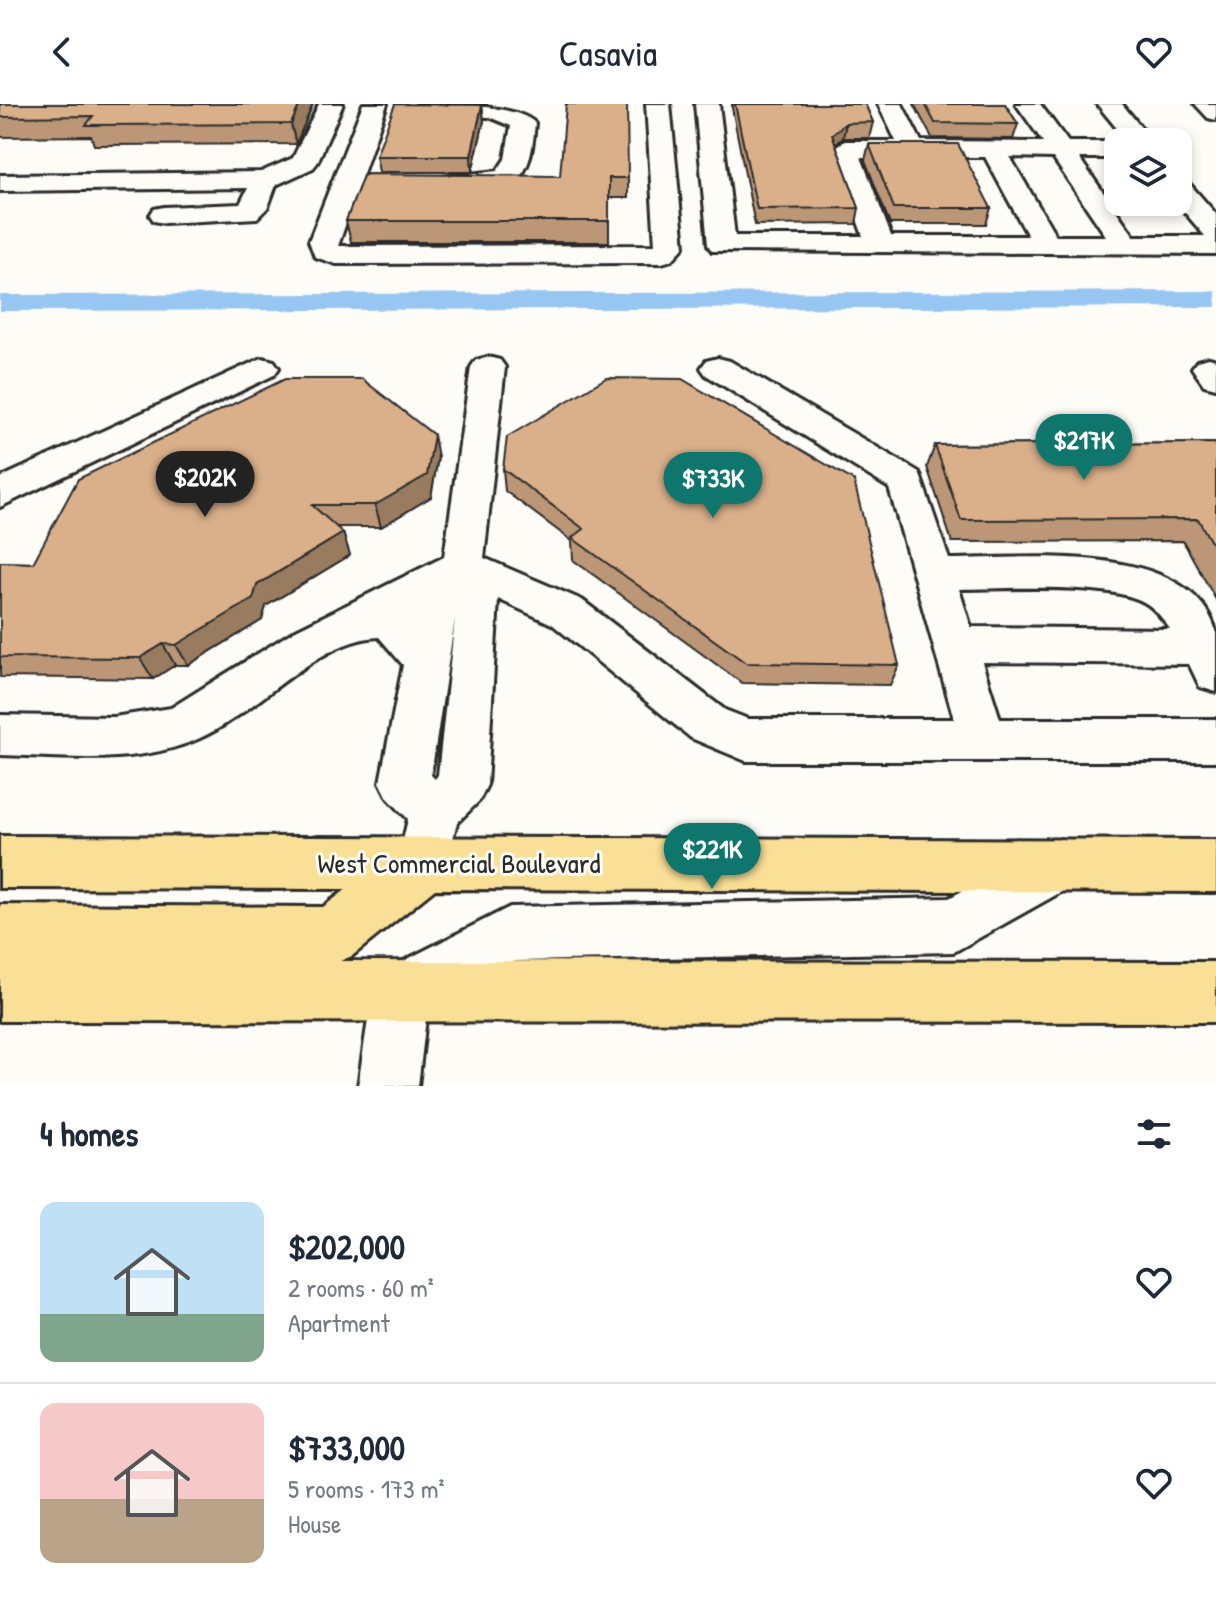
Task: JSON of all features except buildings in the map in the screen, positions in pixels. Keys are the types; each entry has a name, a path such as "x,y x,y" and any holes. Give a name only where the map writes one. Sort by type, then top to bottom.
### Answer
{"highway":[{"name":"West Commercial Boulevard","path":"0,862 430,837 1062,863 1216,866"},
{"path":"0,934 332,936 430,837"},
{"path":"0,991 1216,992"}],"street":[{"path":"0,183 265,180 304,163 331,104"},
{"path":"425,183 489,183 510,175 519,162 523,123 515,115 490,109 374,106 323,241 325,251 336,255 662,254 670,247 658,104"},
{"path":"707,104 722,245 1216,245"},
{"path":"890,104 912,149"},
{"path":"1028,104 1126,245"},
{"path":"1109,104 1129,128"},
{"path":"1207,104 1216,113"},
{"path":"880,245 845,149 1104,150"},
{"path":"993,149 1047,245"},
{"path":"164,215 247,212 254,207 265,180"},
{"path":"345,183 377,183"},
{"path":"1192,204 1216,232"},
{"path":"430,837 462,785 478,601 463,566 488,367"},
{"path":"0,494 262,368"},
{"path":"718,368 906,481 983,740"},
{"path":"1216,368 1209,368 1216,378"},
{"path":"430,837 405,782 437,599 463,566"},
{"path":"0,735 143,737 185,724 350,621 463,566 567,612 708,724 746,740 1216,740"},
{"path":"934,574 1121,578 1160,591 1180,610 1208,660"},
{"path":"472,659 493,630 518,619 567,612"},
{"path":"350,621 385,620 404,632 425,662"},
{"path":"955,644 1208,660"},
{"path":"388,1086 400,993 510,934 954,925 1062,863"}],"waterway":[{"path":"0,303 1216,299"}]}
